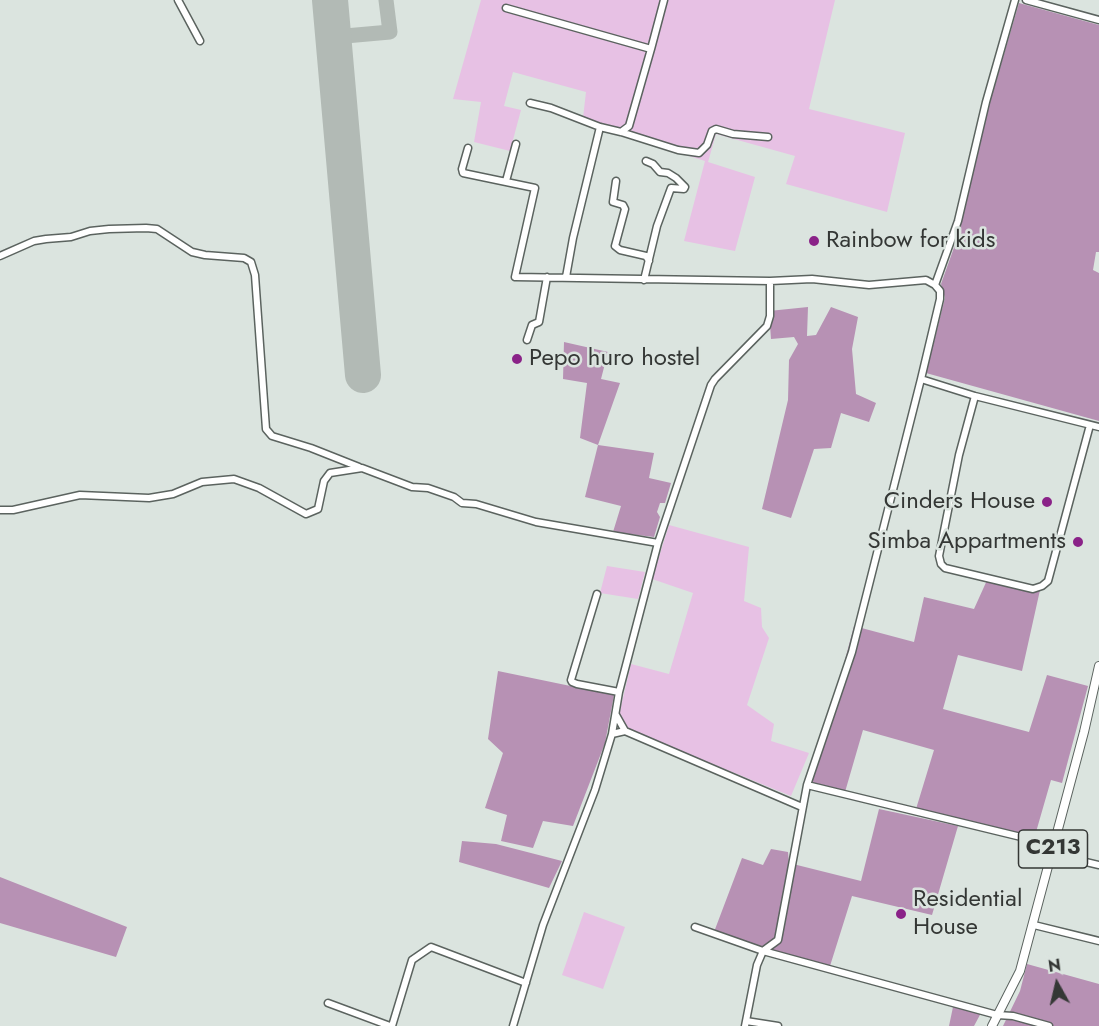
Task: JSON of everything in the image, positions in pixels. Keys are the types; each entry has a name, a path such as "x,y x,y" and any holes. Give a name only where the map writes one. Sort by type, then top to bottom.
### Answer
{"main road":[{"name":"C213","path":"992,1026 1020,971 1034,925 1099,666"}],"street":[{"path":"177,0 200,41"},
{"path":"621,132 629,126 664,0"},
{"path":"935,285 958,221 986,102 1015,0"},
{"path":"1026,0 1099,20"},
{"path":"506,8 651,49"},
{"path":"530,103 551,108 600,128 621,132 678,150 699,153 707,145 712,130 716,129 733,134 768,137"},
{"path":"566,277 573,238 600,128"},
{"path":"506,181 516,144"},
{"path":"468,148 463,173 533,186 535,189 515,277 770,281 819,279 869,285 920,279 935,285 940,291 921,379 852,652 807,785 778,940 763,951 757,965 745,1023 778,1026"},
{"path":"644,280 660,216 671,188 684,189 685,187 676,178 668,173 660,172 653,164 646,161"},
{"path":"616,181 613,201 614,204 623,205 625,209 615,246 624,251 646,255 649,262"},
{"path":"0,256 34,241 71,237 90,231 146,228 157,230 192,252 244,258 251,262 255,275 266,429 272,436 311,448 412,487 428,488 454,497 462,503 476,504 536,522 658,543"},
{"path":"527,340 531,325 539,322 547,277"},
{"path":"513,1026 543,925 595,790 612,734 619,692 658,543 711,385 769,321 770,281"},
{"path":"921,379 975,396 1099,427"},
{"path":"975,396 959,455 939,556 945,568 1033,589 1048,581 1090,425"},
{"path":"0,510 13,510 80,495 150,498 173,494 202,482 234,479 259,488 306,514 318,509 324,481 330,473 362,468"},
{"path":"597,594 571,680 577,684 619,692"},
{"path":"616,715 625,731"},
{"path":"612,734 625,731 802,807"},
{"path":"807,785 1054,845"},
{"path":"1052,854 1099,865"},
{"path":"1034,925 1099,941"},
{"path":"694,927 763,951 997,1015 1012,1016 1048,1026"},
{"path":"328,1003 391,1026 412,960 431,947 526,983"}],"shaded area":[{"path":"481,0 835,0 809,109 905,133 887,212 786,184 795,156 716,134 708,162 755,177 735,251 684,241 705,161 631,138 628,131 583,118 586,92 513,72 504,106 521,110 510,151 474,142 481,102 453,99"},
{"path":"1019,3 1099,25 1099,252 1096,252 1093,270 1099,273 1099,421 926,373 945,298 941,284 956,242 983,126"},
{"path":"808,307 807,336 816,335 831,307 858,317 852,349 856,394 876,403 869,422 841,413 831,448 814,449 791,518 762,509 788,400 789,360 798,344 794,337 771,339 769,311"},
{"path":"564,342 608,352 601,379 620,383 598,445 580,438 587,383 563,379"},
{"path":"598,445 654,453 649,478 671,483 665,503 660,503 657,512 660,517 654,537 613,532 621,506 585,497"},
{"path":"669,525 749,547 744,601 761,608 762,627 769,638 747,705 774,724 771,741 809,753 791,796 629,730 619,715 631,664 669,674 693,593 652,579"},
{"path":"607,566 645,572 638,599 600,593"},
{"path":"988,578 1040,590 1022,671 958,655 943,709 1029,732 1047,675 1088,686 1062,783 1051,780 1034,839 916,809 934,750 863,730 845,792 812,783 854,626 914,642 924,597 974,609"},
{"path":"498,671 614,695 605,743 573,826 543,821 533,848 501,841 507,815 485,808 503,753 488,739"},
{"path":"879,809 958,826 932,915 852,896 830,966 755,946 714,932 742,858 763,865 771,849 788,852 789,863 861,881"},
{"path":"462,841 496,844 562,861 549,888 459,862"},
{"path":"0,877 127,927 116,957 0,923"},
{"path":"584,912 625,927 603,989 562,975"},
{"path":"1027,964 1099,984 1099,1026 1003,1026 1020,991"},
{"path":"953,1007 981,1013 974,1026 949,1026"}],"taxiway":[{"path":"334,37 390,32 386,0"}],"runway":[{"path":"330,0 363,375"}],"place":[{"name":"Rainbow for kids","path":"814,241"},
{"name":"Pepo huro hostel","path":"517,359"},
{"name":"Cinders House","path":"1047,502"},
{"name":"Simba Appartments","path":"1078,542"},
{"name":"Residential House","path":"901,914"}]}
